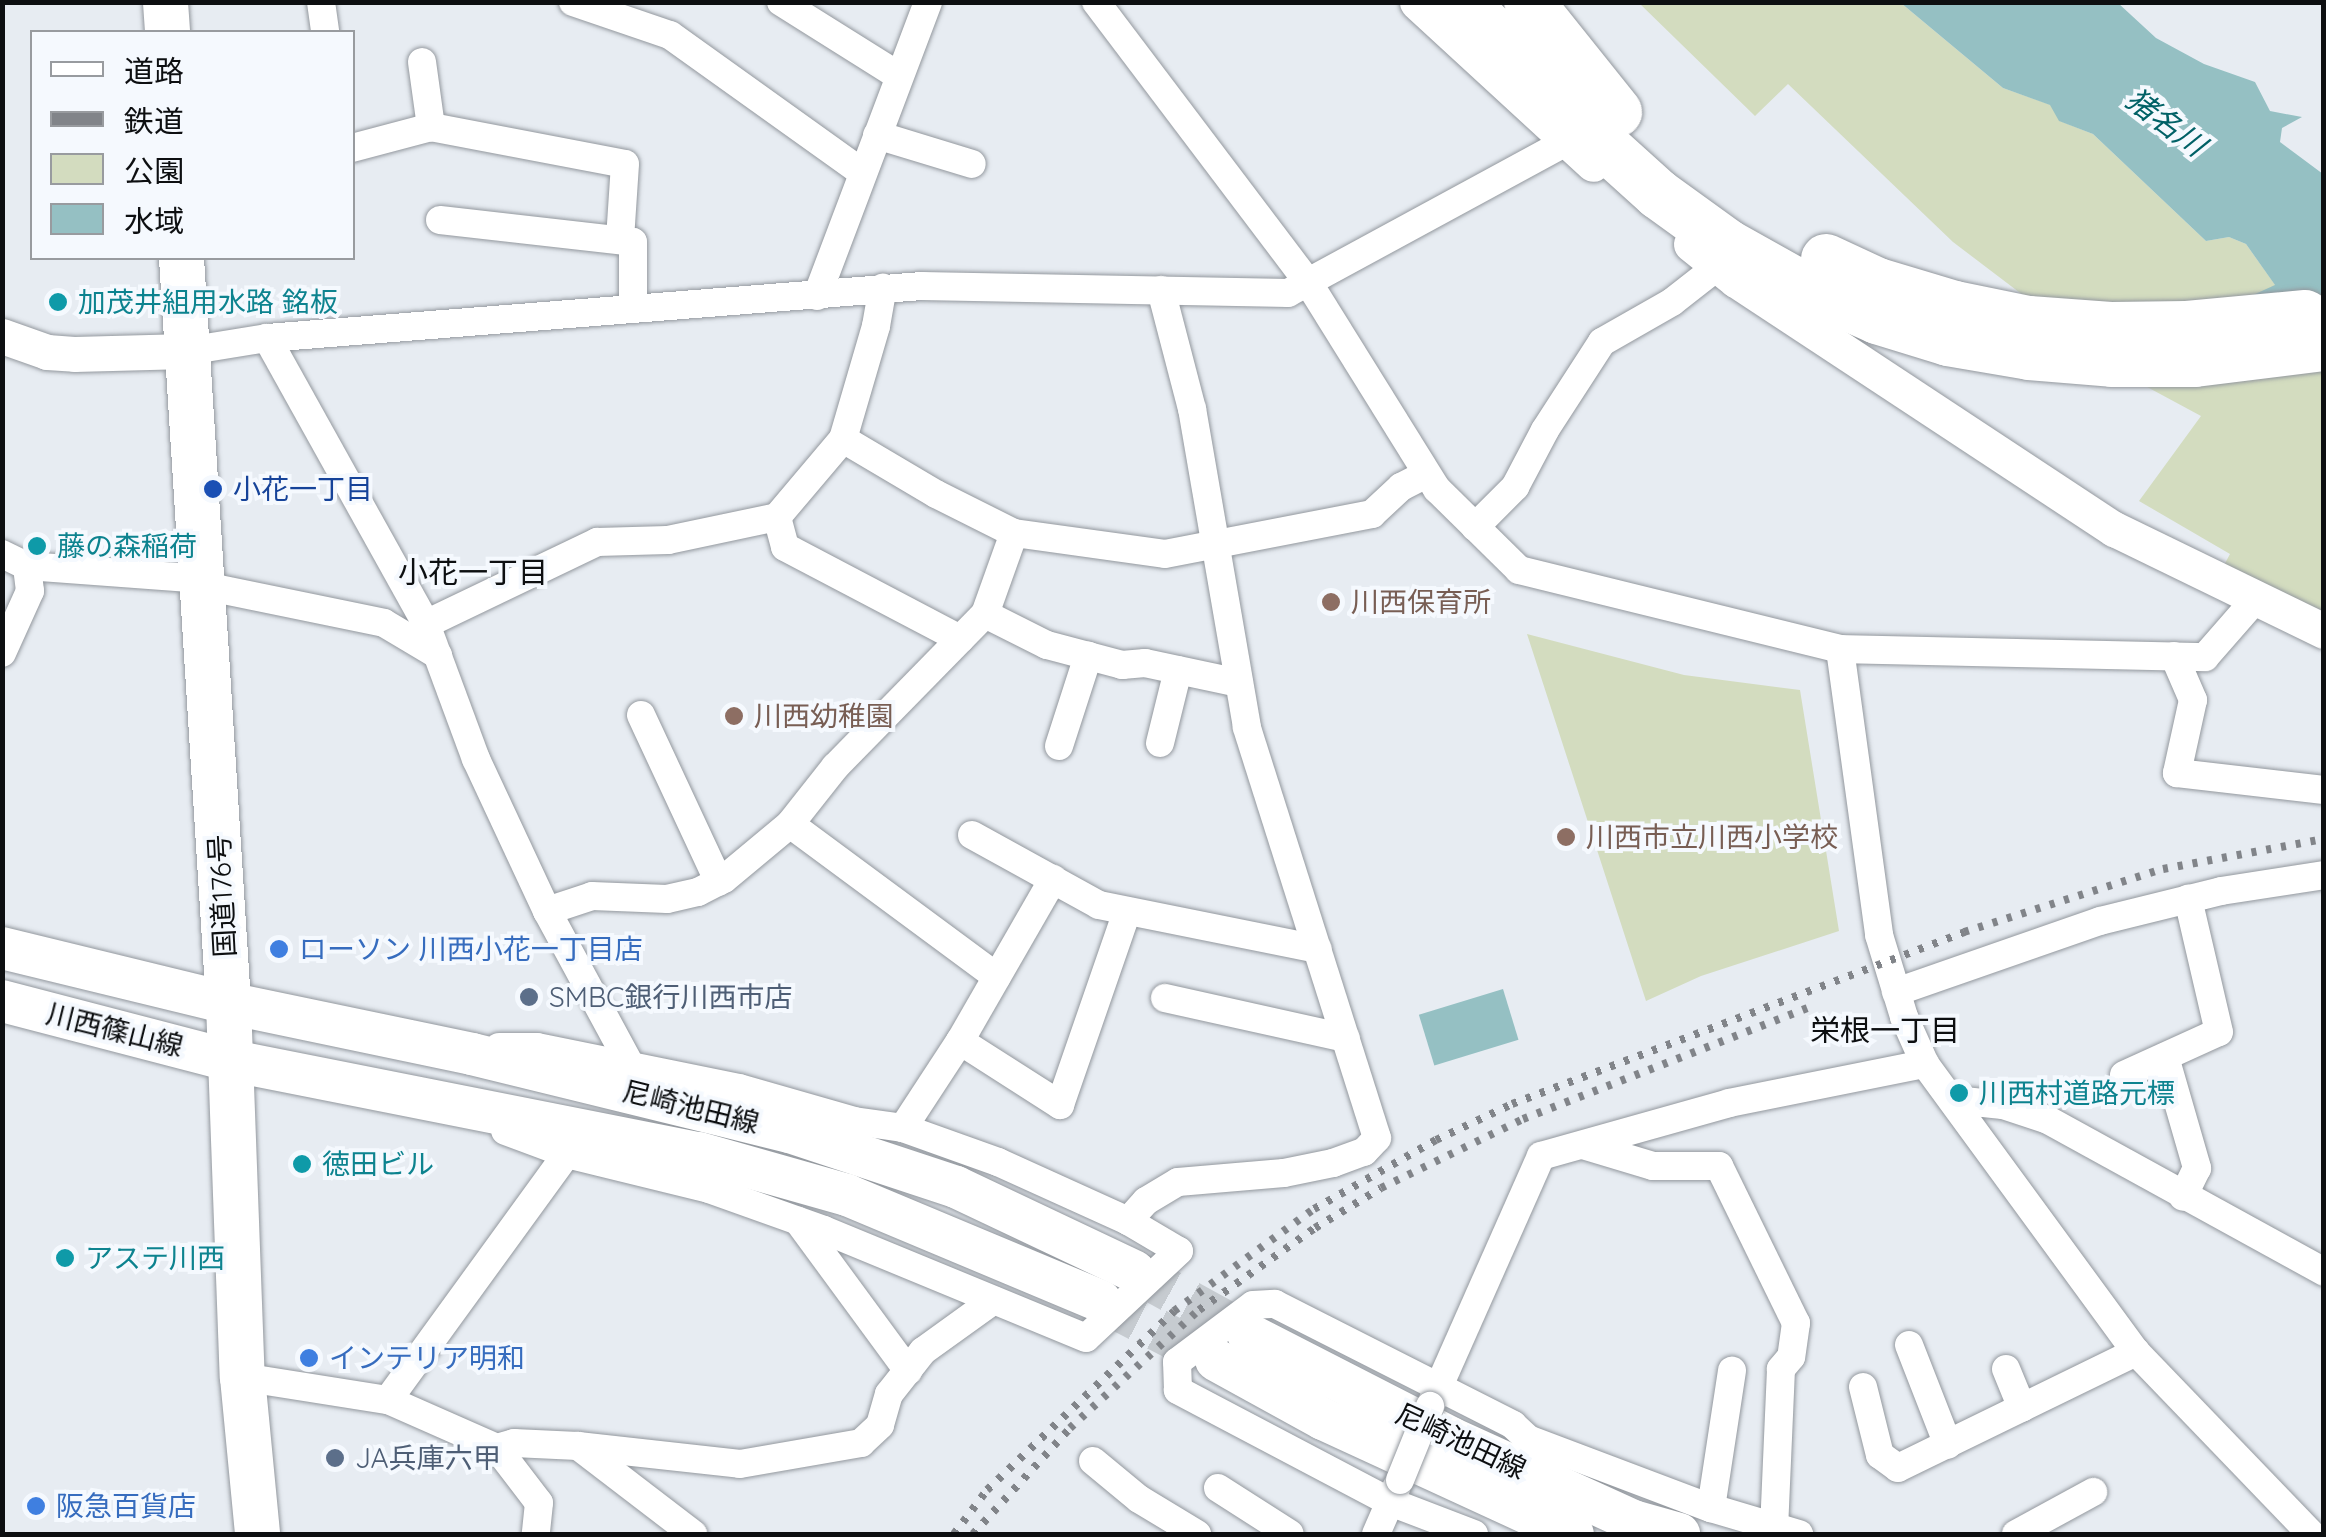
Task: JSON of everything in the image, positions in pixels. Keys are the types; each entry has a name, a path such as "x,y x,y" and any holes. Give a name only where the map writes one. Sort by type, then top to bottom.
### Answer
{"highway":[{"path":"165,2 167,30"},
{"path":"1490,8 1682,170 1742,214 1809,252 1878,283 1955,306 2029,321 2111,327 2258,322 2324,312"},
{"path":"1490,8 1596,138 1658,194 1727,244 1785,277 1877,319 1964,344 2112,362 2195,362 2324,346"},
{"name":"国道176号","path":"181,260 228,1004 242,1377 256,1534"}],"main road":[{"name":"川西篠山線","path":"2,948 228,1004"},
{"name":"川西篠山線","path":"2,1001 228,1060"},
{"name":"尼崎池田線","path":"228,1004 438,1046 790,1132 956,1187 1134,1271"},
{"name":"尼崎池田線","path":"228,1060 699,1154 847,1194 1101,1301"},
{"name":"尼崎池田線","path":"1573,1534 1322,1419 1232,1347 1469,1446 1632,1521 1695,1521"}],"street":[{"path":"321,2 325,30"},
{"path":"573,2 670,35 863,173"},
{"path":"781,2 900,76"},
{"path":"817,296 928,2"},
{"path":"1096,2 1308,282 1426,474 1519,570 1840,650 2205,657 2254,601"},
{"path":"1417,2 1566,142 1718,266 2114,529 2254,601 2324,631"},
{"path":"422,62 432,127"},
{"path":"355,147 432,127 625,164 620,240"},
{"path":"877,135 972,164"},
{"path":"2,336 47,352 187,351 267,338 883,288 1288,293 1566,142"},
{"path":"440,220 633,242 634,308"},
{"path":"1475,527 1516,486 1545,430 1602,342 1672,302 1718,266"},
{"path":"426,624 597,542 668,540 777,518 843,438 876,326 883,288"},
{"path":"1128,1221 1146,1202 1178,1182 1284,1174 1364,1152 1376,1138 1247,727 1219,546 1192,409 1160,290"},
{"path":"267,338 426,624 476,759 547,911 632,1068"},
{"path":"843,438 936,494 1014,532 1164,554 1372,514 1401,487 1426,474"},
{"path":"777,518 785,547 960,639"},
{"path":"547,911 592,896 667,899 719,882 790,824 836,767 985,614 1014,532"},
{"path":"15,560 204,579 219,589 384,623 438,655"},
{"path":"2,654 32,579 15,560"},
{"path":"985,614 1047,645 1122,665 1146,663 1239,683"},
{"path":"1840,650 1879,936 1924,1064 1954,1100 2007,1182 2136,1352 2311,1534"},
{"path":"1060,746 1088,656"},
{"path":"2174,656 2193,700 2178,773 2324,790"},
{"path":"1160,743 1178,670"},
{"path":"641,715 719,882"},
{"path":"790,824 998,977"},
{"path":"972,835 1099,904 1197,921 1318,949"},
{"path":"1896,992 2083,926 2188,899 2324,875"},
{"path":"903,1128 960,1041 1052,880"},
{"path":"2124,1075 2220,1032 2188,899"},
{"path":"960,1041 1060,1105 1127,911"},
{"path":"1166,998 1346,1038"},
{"path":"421,1099 567,1154 709,1189 1086,1338 1180,1251 1128,1221 998,1162 903,1128 854,1122 738,1088 538,1047 438,1046"},
{"path":"2165,1057 2197,1168 2183,1197"},
{"path":"1376,1534 1541,1156 1729,1103 1924,1064"},
{"path":"1954,1100 2003,1105 2048,1120 2324,1272"},
{"path":"1474,1534 1395,1491 1178,1390 1177,1362 1253,1305 1275,1304 1434,1396 1513,1424 1528,1439 1695,1521 1786,1531 1780,1369 1791,1357 1796,1323 1719,1166 1653,1166 1582,1145"},
{"path":"388,1400 567,1154"},
{"path":"798,1221 908,1371"},
{"path":"497,1448 514,1443 578,1446 740,1464 860,1443 880,1425 890,1394 923,1351 994,1300"},
{"path":"1910,1345 1948,1444"},
{"path":"1863,1387 1880,1455 1898,1468 2136,1352"},
{"path":"2006,1369 2022,1408"},
{"path":"1695,1521 1732,1371"},
{"path":"242,1377 388,1400 497,1448 539,1503 536,1534"},
{"path":"578,1446 693,1534"},
{"path":"1094,1461 1139,1500 1197,1534"},
{"path":"1218,1488 1290,1534"},
{"path":"2016,1534 2093,1492"}],"green space":[{"path":"1639,3 1901,3 2003,88 2051,105 2060,121 2093,134 2206,241 2229,237 2246,244 2323,352 2323,611 2222,569 2230,554 2139,501 2201,416 2136,381 1953,242 1788,84 1755,116"},
{"path":"1527,634 1684,675 1800,690 1839,931 1701,976 1646,1001"}],"water":[{"name":"猪名川","path":"1901,3 2118,3 2156,38 2204,64 2255,82 2270,111 2302,117 2282,128 2280,142 2323,174 2323,352 2253,295 2275,285 2246,244 2229,237 2206,241 2093,134 2059,121 2050,105 2003,88"},
{"path":"1503,989 1518,1040 1434,1065 1419,1015"}],"tunnel":[{"path":"1134,1271 1248,1334"},
{"path":"1101,1301 1216,1360"}],"railway":[{"path":"954,1534 987,1490 1174,1311 1314,1209 1436,1140 1512,1104 1964,932 2163,869 2324,839"},
{"path":"973,1534 1070,1428 1199,1310 1315,1228 1381,1188 1523,1119 1808,1008"}],"place":[{"name":"加茂井組用水路 銘板","path":"58,302"},
{"name":"小花一丁目","path":"213,489"},
{"name":"藤の森稲荷","path":"37,546"},
{"name":"川西保育所","path":"1331,602"},
{"name":"川西幼稚園","path":"734,716"},
{"name":"川西市立川西小学校","path":"1566,837"},
{"name":"ローソン 川西小花一丁目店","path":"279,949"},
{"name":"SMBC銀行川西市店","path":"529,997"},
{"name":"川西村道路元標","path":"1959,1093"},
{"name":"徳田ビル","path":"302,1164"},
{"name":"アステ川西","path":"65,1258"},
{"name":"インテリア明和","path":"309,1358"},
{"name":"JA兵庫六甲","path":"335,1458"},
{"name":"阪急百貨店","path":"36,1506"}],"district":[{"name":"小花一丁目","path":"473,572"},
{"name":"栄根一丁目","path":"1885,1030"}]}
